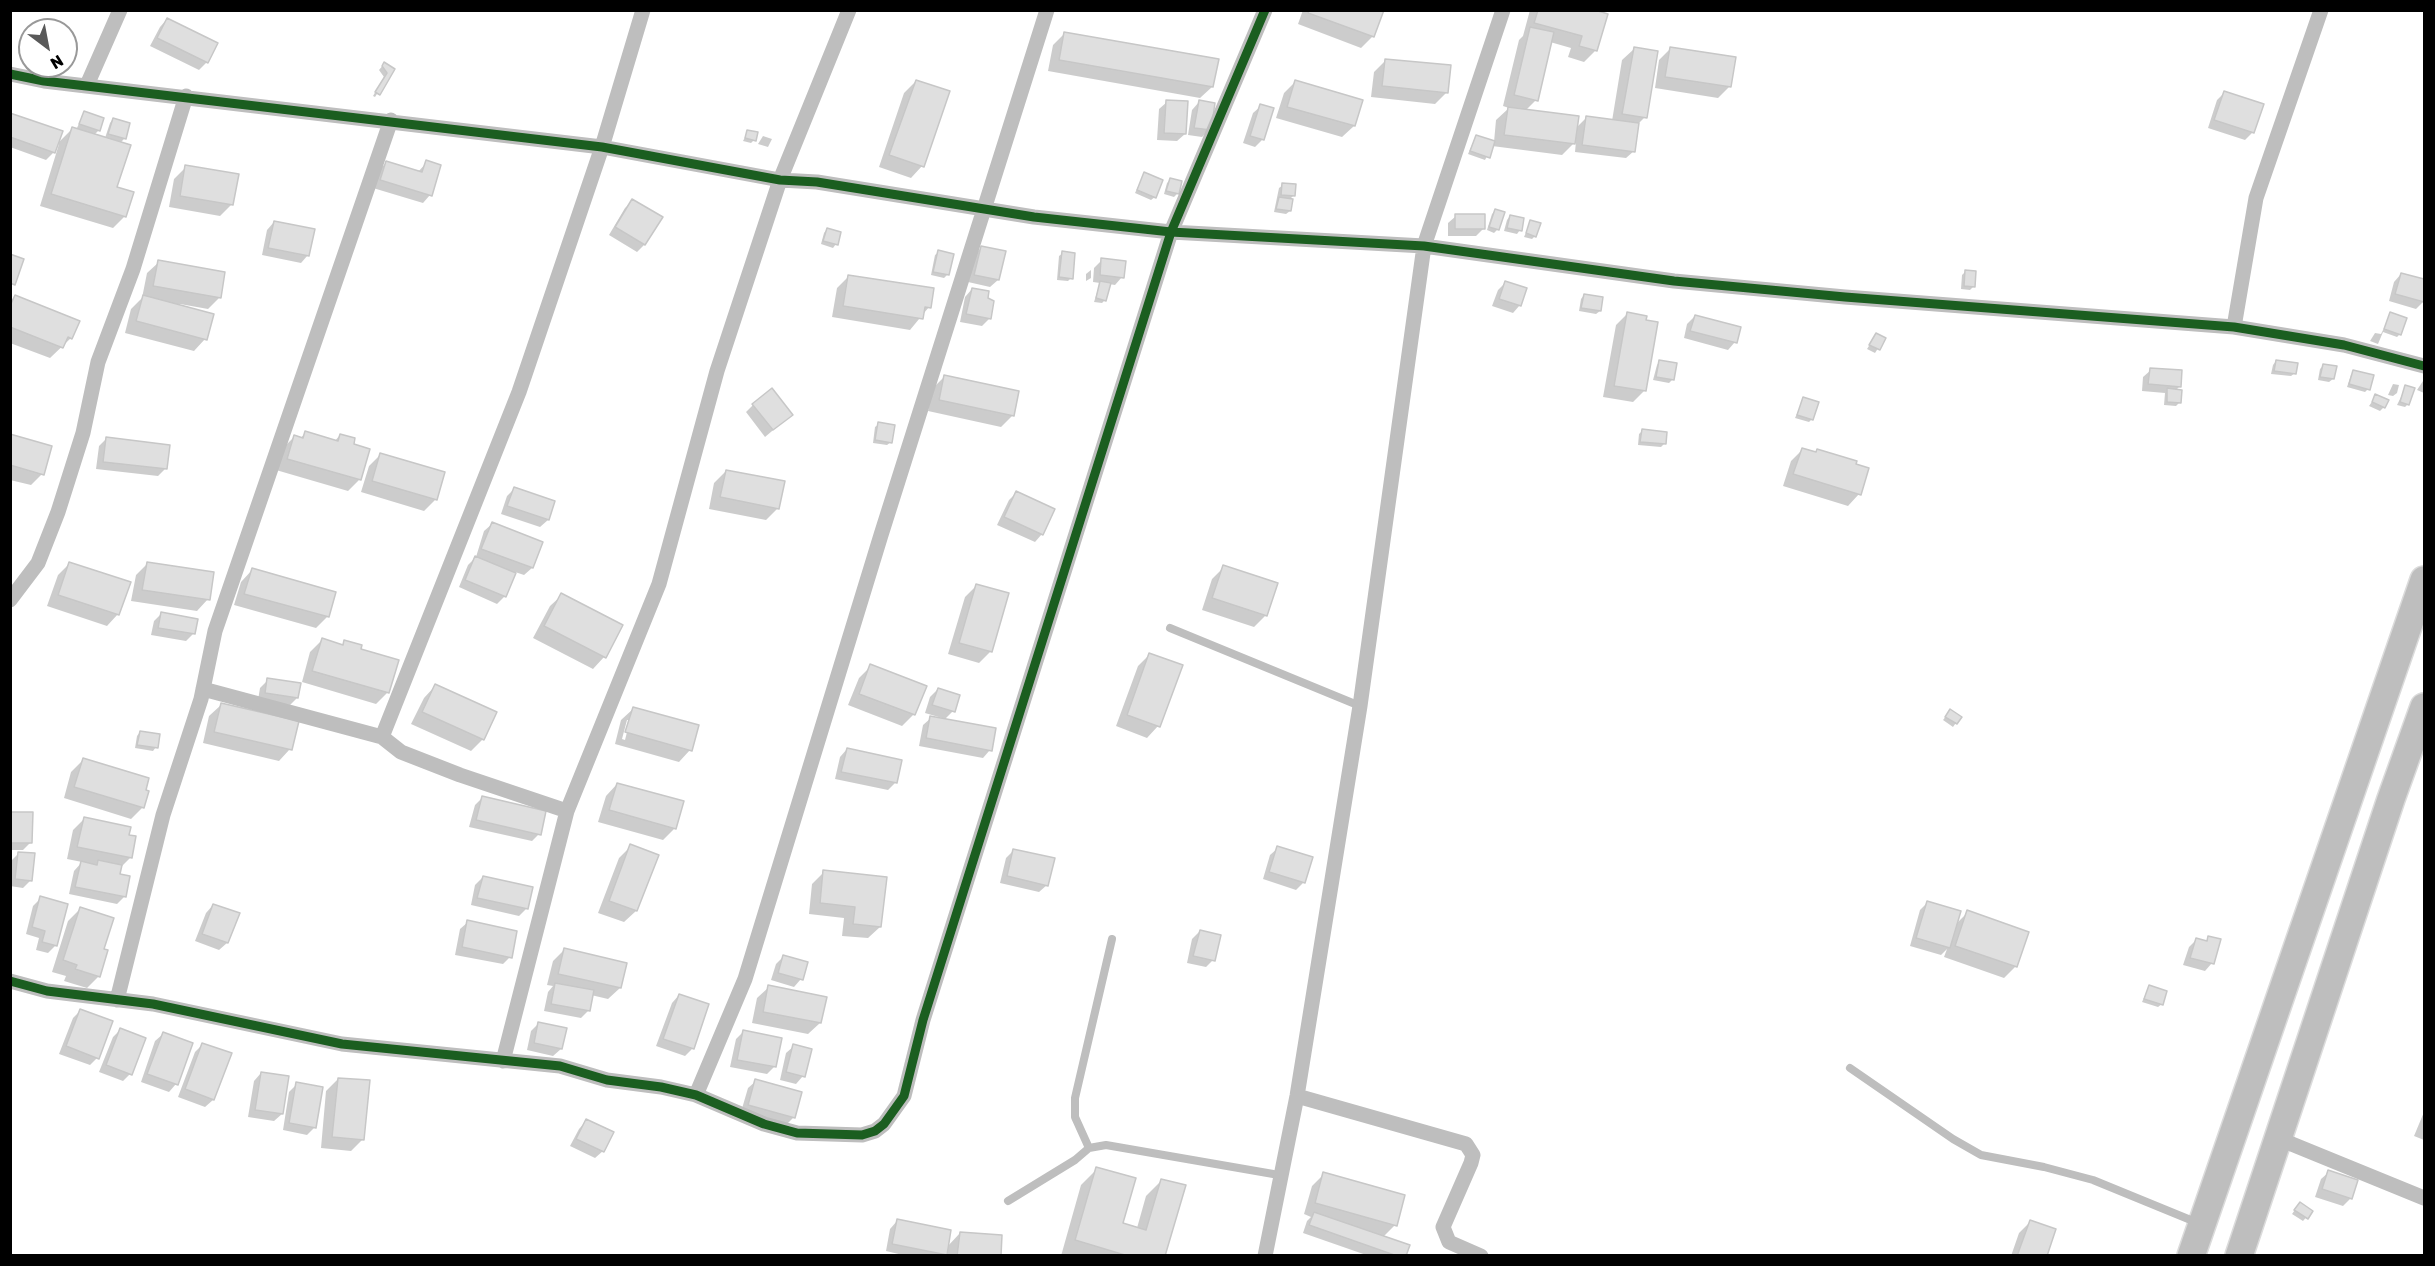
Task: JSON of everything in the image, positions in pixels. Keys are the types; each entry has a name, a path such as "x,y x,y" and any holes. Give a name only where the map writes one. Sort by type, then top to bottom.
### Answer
{"highway":[{"path":"2190,1256 2203,1224 2424,580"},
{"path":"2239,1256 2391,799 2424,707"}],"street":[{"path":"87,85 120,10"},
{"path":"382,737 519,392 602,147 643,10"},
{"path":"503,1061 567,812 659,584 717,371 780,180 849,10"},
{"path":"696,1095 745,979 782,853 1047,10"},
{"path":"10,981 46,991 153,1004 342,1044 560,1066 607,1080 661,1087 696,1095 764,1124 797,1133 862,1135 875,1131 884,1124 904,1096 923,1020 1171,232 1265,10"},
{"path":"1265,1256 1297,1096 1360,706 1424,246 1503,10"},
{"path":"2234,327 2256,198 2321,10"},
{"path":"10,74 44,81 392,120 602,147 780,180 817,182 1034,217 1171,232 1424,246 1674,281 1845,297 2234,327 2344,345 2424,366"},
{"path":"10,600 38,563 58,512 83,433 98,362 133,269 186,96"},
{"path":"117,1000 163,815 203,689 215,631 392,120"},
{"path":"203,689 382,737 401,752 567,812"},
{"path":"1297,1096 1466,1144 1473,1155 1471,1163 1443,1227 1449,1242 1481,1256"},
{"path":"2277,1138 2424,1198"}],"lane":[{"path":"1170,628 1360,706"},
{"path":"1089,1148 1075,1117 1075,1098 1112,939"},
{"path":"1850,1068 1981,1155 2044,1167 2092,1180 2203,1224"},
{"path":"1008,1201 1075,1160 1089,1148 1106,1145 1280,1175"}],"building":[{"path":"1309,10 1384,10 1374,37 1308,13"},
{"path":"1538,10 1595,10 1608,14 1597,51 1579,46 1582,36 1534,23"},
{"path":"167,18 218,43 208,63 157,38"},
{"path":"1530,27 1554,32 1538,101 1514,95"},
{"path":"1064,32 1219,59 1213,87 1059,60"},
{"path":"1634,47 1658,51 1647,118 1622,114"},
{"path":"1670,47 1736,57 1731,87 1665,77"},
{"path":"1385,59 1451,65 1448,93 1382,86"},
{"path":"384,62 395,69 380,95 375,92 387,73 382,66"},
{"path":"916,80 950,91 924,167 889,155"},
{"path":"1295,80 1363,100 1355,126 1287,107"},
{"path":"2224,91 2264,104 2254,133 2214,120"},
{"path":"1166,100 1188,101 1186,134 1164,133"},
{"path":"1199,100 1215,103 1211,130 1194,128"},
{"path":"1260,104 1274,108 1264,140 1250,136"},
{"path":"1508,107 1579,116 1575,144 1504,135"},
{"path":"84,111 104,118 100,131 79,124"},
{"path":"10,113 63,131 55,153 10,137"},
{"path":"1586,116 1639,123 1635,152 1582,145"},
{"path":"113,118 130,123 126,139 108,134"},
{"path":"72,127 131,145 117,187 134,192 126,217 51,194"},
{"path":"747,130 758,132 756,141 745,138"},
{"path":"1476,135 1495,141 1490,158 1470,151"},
{"path":"426,160 441,165 432,196 380,180 386,161 422,172"},
{"path":"185,165 239,174 233,205 180,196"},
{"path":"1144,172 1163,180 1156,198 1137,190"},
{"path":"1170,178 1182,181 1179,194 1166,191"},
{"path":"1282,183 1296,184 1295,196 1281,195"},
{"path":"1279,197 1293,199 1291,211 1276,209"},
{"path":"632,199 663,217 645,245 615,227"},
{"path":"1495,209 1505,212 1499,230 1489,227"},
{"path":"1455,214 1485,214 1485,229 1455,229"},
{"path":"1510,215 1524,218 1522,231 1507,228"},
{"path":"1530,220 1541,223 1536,237 1526,233"},
{"path":"274,221 315,229 309,256 268,248"},
{"path":"827,228 841,232 838,245 823,241"},
{"path":"981,246 1006,251 999,280 974,275"},
{"path":"938,250 954,254 949,275 933,272"},
{"path":"1062,251 1075,253 1073,279 1059,277"},
{"path":"10,254 24,259 15,285 10,283"},
{"path":"1101,258 1126,261 1124,278 1100,275"},
{"path":"158,260 225,272 221,298 153,286"},
{"path":"1965,270 1976,271 1975,287 1964,286"},
{"path":"2401,273 2424,279 2424,302 2395,294"},
{"path":"848,275 934,288 931,308 925,307 923,319 843,306"},
{"path":"1100,281 1111,283 1106,301 1096,298"},
{"path":"1505,281 1527,288 1521,306 1499,299"},
{"path":"972,288 989,291 988,298 994,301 991,319 966,314"},
{"path":"1584,294 1603,297 1601,311 1581,308"},
{"path":"15,295 80,321 72,339 68,337 63,348 10,327 10,306"},
{"path":"143,295 214,314 207,340 136,321"},
{"path":"1627,312 1647,316 1646,320 1658,322 1646,391 1614,386"},
{"path":"2390,312 2407,318 2401,335 2384,329"},
{"path":"1695,315 1741,327 1737,343 1690,331"},
{"path":"1876,333 1886,338 1880,350 1869,345"},
{"path":"1659,360 1677,363 1674,380 1656,377"},
{"path":"2276,360 2298,363 2296,374 2274,371"},
{"path":"2323,364 2337,366 2334,379 2320,377"},
{"path":"2150,368 2182,370 2181,387 2148,384"},
{"path":"2353,370 2374,375 2370,390 2349,384"},
{"path":"944,375 1019,391 1014,416 939,400"},
{"path":"2405,385 2415,388 2409,405 2400,402"},
{"path":"772,388 793,415 773,430 752,404"},
{"path":"2167,388 2182,390 2181,403 2167,402"},
{"path":"2375,394 2389,400 2385,408 2372,402"},
{"path":"1803,397 1819,402 1813,420 1797,415"},
{"path":"878,422 895,425 892,443 875,440"},
{"path":"1642,429 1667,432 1666,444 1640,442"},
{"path":"305,431 338,441 340,434 355,438 354,444 370,449 361,480 287,459 294,435 303,438"},
{"path":"10,434 52,446 44,475 10,465"},
{"path":"106,437 170,445 167,469 103,462"},
{"path":"1802,448 1816,452 1817,449 1857,461 1856,464 1869,468 1861,495 1793,474"},
{"path":"380,453 445,472 437,500 372,481"},
{"path":"726,470 785,481 779,509 720,497"},
{"path":"514,487 555,501 549,520 507,506"},
{"path":"1016,491 1055,509 1043,535 1004,517"},
{"path":"492,522 543,542 533,568 481,549"},
{"path":"475,556 516,573 506,597 465,580"},
{"path":"69,562 131,582 119,615 58,595"},
{"path":"147,562 214,572 210,600 142,590"},
{"path":"1223,565 1278,583 1267,616 1212,598"},
{"path":"252,568 336,592 329,617 244,594"},
{"path":"976,584 1009,593 992,652 959,643"},
{"path":"561,593 623,625 606,658 544,626"},
{"path":"161,612 198,619 195,634 158,628"},
{"path":"322,638 343,645 344,640 362,645 361,649 399,660 389,693 312,671"},
{"path":"1149,653 1183,665 1160,727 1127,715"},
{"path":"870,664 927,686 915,715 859,694"},
{"path":"267,678 301,683 298,698 265,693"},
{"path":"435,684 497,712 484,740 422,712"},
{"path":"938,688 960,695 955,712 932,705"},
{"path":"221,703 299,721 292,750 214,732"},
{"path":"633,707 699,725 692,751 625,732"},
{"path":"1950,709 1962,717 1957,724 1945,717"},
{"path":"930,716 996,728 992,751 926,738"},
{"path":"140,731 160,734 158,748 137,745"},
{"path":"847,748 902,760 897,783 841,772"},
{"path":"83,758 149,778 146,790 149,791 144,808 74,787"},
{"path":"617,783 684,801 676,829 609,810"},
{"path":"482,796 546,811 541,835 476,820"},
{"path":"10,812 33,812 32,843 10,843"},
{"path":"84,817 131,827 129,835 136,836 132,858 77,847"},
{"path":"630,844 659,855 637,911 609,901"},
{"path":"1277,846 1313,857 1305,883 1269,872"},
{"path":"1013,849 1055,858 1048,886 1007,876"},
{"path":"18,852 35,853 32,881 15,879"},
{"path":"98,860 122,865 120,874 130,876 126,897 75,887 81,861 97,865"},
{"path":"823,870 887,877 881,927 853,924 855,907 820,903"},
{"path":"483,876 533,887 528,909 477,898"},
{"path":"40,896 68,904 57,946 42,942 45,931 32,927"},
{"path":"1927,901 1961,911 1950,948 1916,938"},
{"path":"213,904 240,913 228,943 202,934"},
{"path":"80,907 114,918 104,949 108,950 100,977 75,969 77,965 63,960"},
{"path":"1967,910 2029,932 2017,967 1955,946"},
{"path":"467,920 517,931 512,958 462,947"},
{"path":"1200,930 1221,935 1215,961 1193,956"},
{"path":"2208,936 2221,939 2214,964 2190,958 2196,938 2207,941"},
{"path":"564,948 627,963 621,988 558,974"},
{"path":"783,955 808,962 803,980 778,973"},
{"path":"555,983 594,990 590,1011 551,1004"},
{"path":"768,985 827,997 821,1023 763,1012"},
{"path":"2149,985 2167,991 2163,1005 2144,999"},
{"path":"679,994 709,1004 694,1049 663,1039"},
{"path":"80,1009 113,1021 99,1059 66,1046"},
{"path":"538,1022 567,1028 562,1049 534,1043"},
{"path":"120,1028 146,1038 132,1075 106,1065"},
{"path":"743,1030 782,1038 776,1067 737,1060"},
{"path":"163,1032 193,1043 178,1085 147,1074"},
{"path":"202,1043 232,1053 214,1100 185,1089"},
{"path":"793,1044 812,1049 805,1077 786,1072"},
{"path":"261,1072 289,1076 283,1114 255,1110"},
{"path":"338,1078 370,1080 364,1140 332,1137"},
{"path":"755,1079 802,1092 795,1118 748,1105"},
{"path":"296,1082 323,1087 316,1128 289,1123"},
{"path":"586,1119 614,1132 604,1152 576,1139"},
{"path":"1096,1167 1136,1178 1123,1223 1146,1230 1161,1179 1186,1185 1165,1256 1128,1256 1075,1240"},
{"path":"2328,1170 2358,1180 2352,1199 2322,1189"},
{"path":"1323,1172 1405,1195 1397,1226 1315,1203"},
{"path":"2300,1202 2313,1211 2308,1219 2294,1210"},
{"path":"1314,1212 1410,1245 1406,1256 1397,1256 1309,1225"},
{"path":"897,1219 951,1230 947,1255 892,1244"},
{"path":"2030,1220 2056,1229 2047,1256 2017,1256"},
{"path":"960,1232 1002,1235 1001,1256 957,1256"}],"cycle path":[{"path":"10,981 47,991 153,1004 342,1044 560,1066 607,1080 661,1087 696,1095 764,1124 797,1133 862,1135 875,1131 884,1124 904,1096 923,1020 1171,232 1265,10"},
{"path":"10,74 44,81 602,147 780,180 817,182 1034,217 1171,232 1424,246 1674,281 1845,297 2234,327 2344,345 2424,366"}]}
